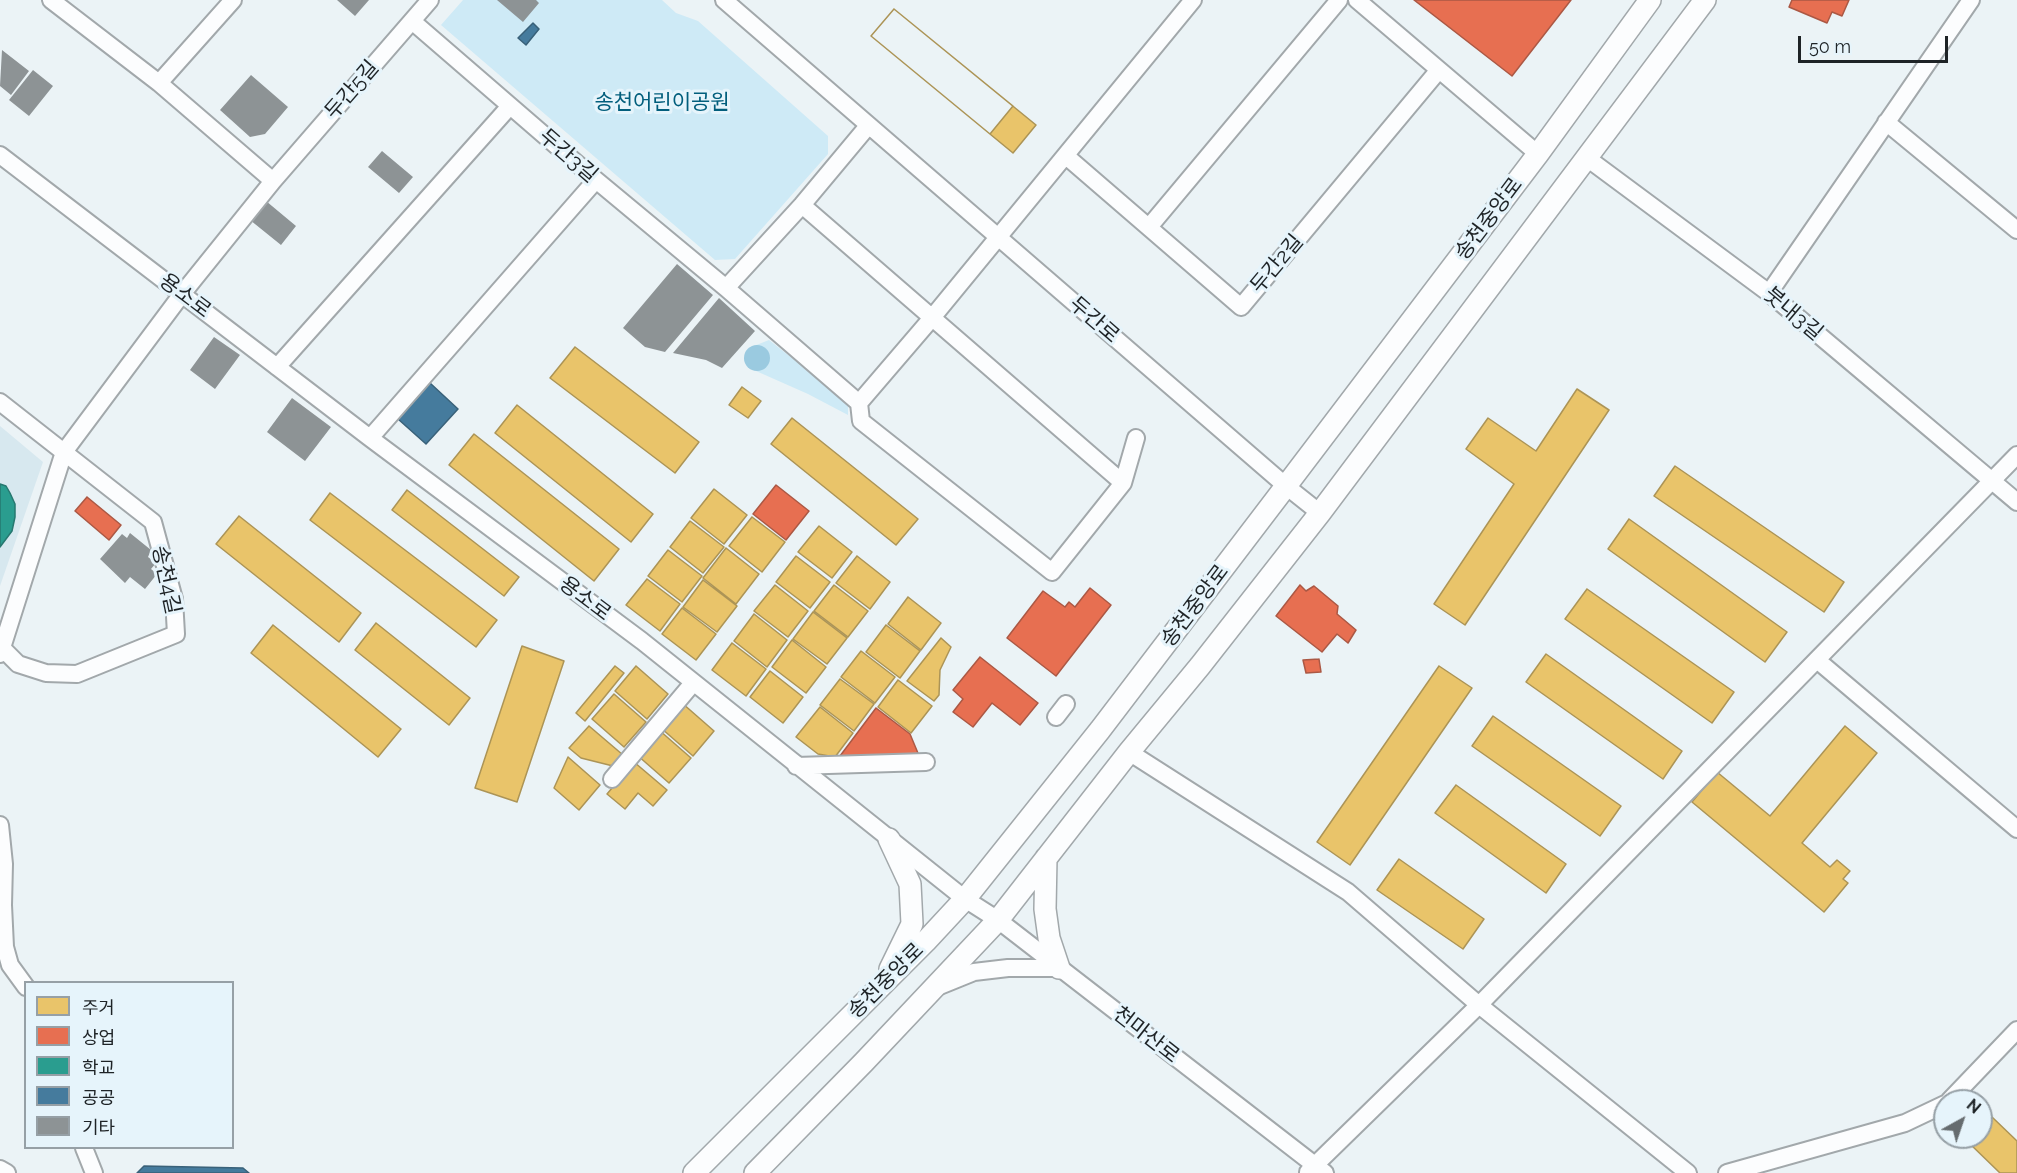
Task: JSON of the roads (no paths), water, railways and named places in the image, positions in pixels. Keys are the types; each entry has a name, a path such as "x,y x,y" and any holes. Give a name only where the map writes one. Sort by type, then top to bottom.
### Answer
{"street":[{"path":"159,83 233,0"},
{"name":"두간5길","path":"182,294 273,181 430,0"},
{"name":"두간로","path":"724,0 1320,513"},
{"path":"1136,438 1123,483 1052,572 861,421 859,403 931,319 1193,0"},
{"path":"1149,227 1339,0"},
{"path":"1357,0 1538,154"},
{"name":"송천중앙로","path":"694,1173 965,899 1100,730 1286,486 1538,154 1650,0"},
{"name":"송천중앙로","path":"755,1173 998,920 1320,513 1705,0"},
{"path":"1769,293 1971,0"},
{"path":"55,1 159,83 273,181"},
{"name":"두간3길","path":"412,21 859,403"},
{"name":"두간2길","path":"1066,156 1241,307 1438,70"},
{"path":"278,367 510,106"},
{"path":"1886,122 2017,231"},
{"path":"726,288 802,205 868,126"},
{"name":"용소로","path":"0,155 370,438 642,641 965,899"},
{"name":"붓내3길","path":"1587,158 1769,293 2017,502"},
{"path":"370,438 596,180"},
{"path":"802,205 1123,483"},
{"name":"송천4길","path":"64,453 153,522 174,599 176,634 77,674 46,673 18,664 1,651 64,453 182,294"},
{"path":"0,402 64,453"},
{"path":"1316,1171 2017,455"},
{"path":"1817,660 2017,829"},
{"path":"612,780 693,683"},
{"path":"1129,752 1348,892 1479,1005 1688,1173"},
{"path":"796,766 926,762"},
{"path":"0,825 4,864 5,947 10,965 24,984"},
{"path":"882,985 912,924 910,884 889,839"},
{"path":"933,989 974,972 1008,968 1059,968 1048,938 1045,909 1046,858"},
{"name":"천마산로","path":"965,899 998,920 1316,1171"},
{"path":"1960,1089 2017,1030"},
{"path":"1727,1173 1905,1123 1933,1110"},
{"path":"84,1149 94,1173"},
{"path":"0,1169 7,1173"}],"water":[{"path":"757,345 766,349 770,358 766,367 757,371 748,367 744,358 748,349"}],"park label":[{"name":"송천어린이공원","path":"662,103"}]}
